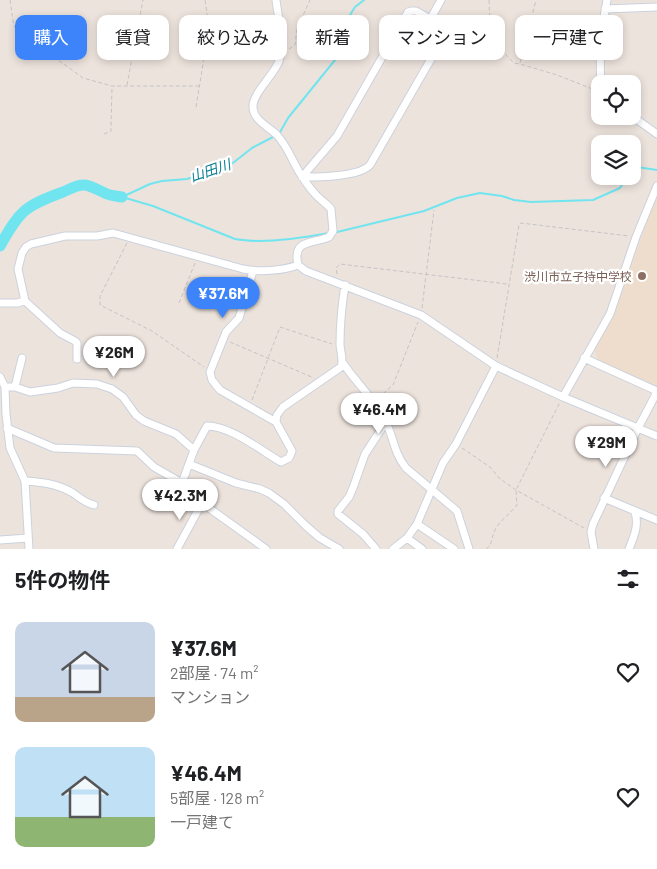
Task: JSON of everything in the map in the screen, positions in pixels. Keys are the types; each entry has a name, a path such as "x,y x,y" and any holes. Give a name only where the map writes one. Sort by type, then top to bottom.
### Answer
{"street":[{"path":"276,0 277,15"},
{"path":"432,15 441,0"},
{"path":"600,75 600,32 607,0"},
{"path":"605,9 657,7"},
{"path":"406,15 408,12 416,11 424,15"},
{"path":"278,60 274,72 254,99 252,105 256,116 287,147 302,177 316,196 331,209 331,234 305,243 299,248 296,254 298,265 306,271 421,315 496,366 563,397 657,436"},
{"path":"302,177 337,136 381,60"},
{"path":"302,177 361,171 370,165 430,60"},
{"path":"641,122 657,134"},
{"path":"563,397 610,314 636,237 657,186"},
{"path":"77,359 77,343 60,333 25,301 18,269 22,253 31,244 65,236 97,236 113,233 198,258 253,271 292,268 298,265"},
{"path":"182,483 194,450 207,426 216,426 244,439 281,462 289,458 292,451 276,422 220,390 212,380 210,372 226,332 239,318 253,271"},
{"path":"341,284 340,346 342,363 352,378 373,401 386,422 395,451 406,468 457,510 469,549"},
{"path":"0,303 25,301"},
{"path":"15,387 22,358"},
{"path":"584,358 657,392 604,498 590,532 594,549"},
{"path":"276,422 277,415 283,407 341,367 342,363"},
{"path":"393,549 407,538 417,524 443,463 456,444 496,366"},
{"path":"0,377 5,387 10,448 25,481 29,549"},
{"path":"5,387 15,387 30,392 58,388 73,383 97,384 112,389 124,397 136,415 144,421 176,434 194,450"},
{"path":"376,549 363,534 340,517 338,511 349,497 365,454 386,422"},
{"path":"7,428 54,448 137,451 154,467 182,483 202,503 266,549"},
{"path":"189,464 236,483 269,493 284,504 320,538 339,549"},
{"path":"25,481 60,486 86,503 94,505"},
{"path":"604,498 657,520"},
{"path":"178,549 202,503"},
{"path":"629,549 638,521 635,512"},
{"path":"417,524 454,549"},
{"path":"0,540 28,538"},
{"path":"407,538 422,549"}],"path":[{"path":"10,0 13,21 18,34 83,78 112,86 200,86"},
{"path":"126,86 143,0"},
{"path":"196,107 209,28 205,0"},
{"path":"287,49 295,45 297,29 310,0"},
{"path":"489,0 493,39 514,63 591,89"},
{"path":"520,64 536,0"},
{"path":"104,134 111,131 112,128 112,86"},
{"path":"496,366 518,227 521,224 636,237"},
{"path":"130,237 100,296 98,301 100,305 152,331 210,372"},
{"path":"179,304 198,258"},
{"path":"341,284 336,268 340,264 508,284"},
{"path":"249,406 280,327 340,346"},
{"path":"223,339 321,381"},
{"path":"486,549 491,544 494,531 501,521 517,505 516,490 563,397"},
{"path":"456,444 490,466 500,478 516,490 590,532"}],"shaded area":[{"name":"渋川市立子持中学校","path":"657,193 657,386 598,360 594,347 615,312"}],"waterway":[{"name":"山田川","path":"279,134 288,118 335,60 346,50 349,41 348,18 355,7 364,0"},
{"name":"山田川","path":"122,197 150,184 187,179 229,166 252,148 275,136"},
{"path":"641,168 657,170"},
{"name":"山田川","path":"0,246 13,224 25,211 40,201 74,187 82,185 93,187 109,195 122,197"},
{"path":"333,233 424,211 457,198 480,193 531,202 593,200 620,188 622,185"},
{"path":"122,197 153,206 235,239 269,241 329,233"}],"place":[{"name":"渋川市立子持中学校","path":"642,276"}]}
